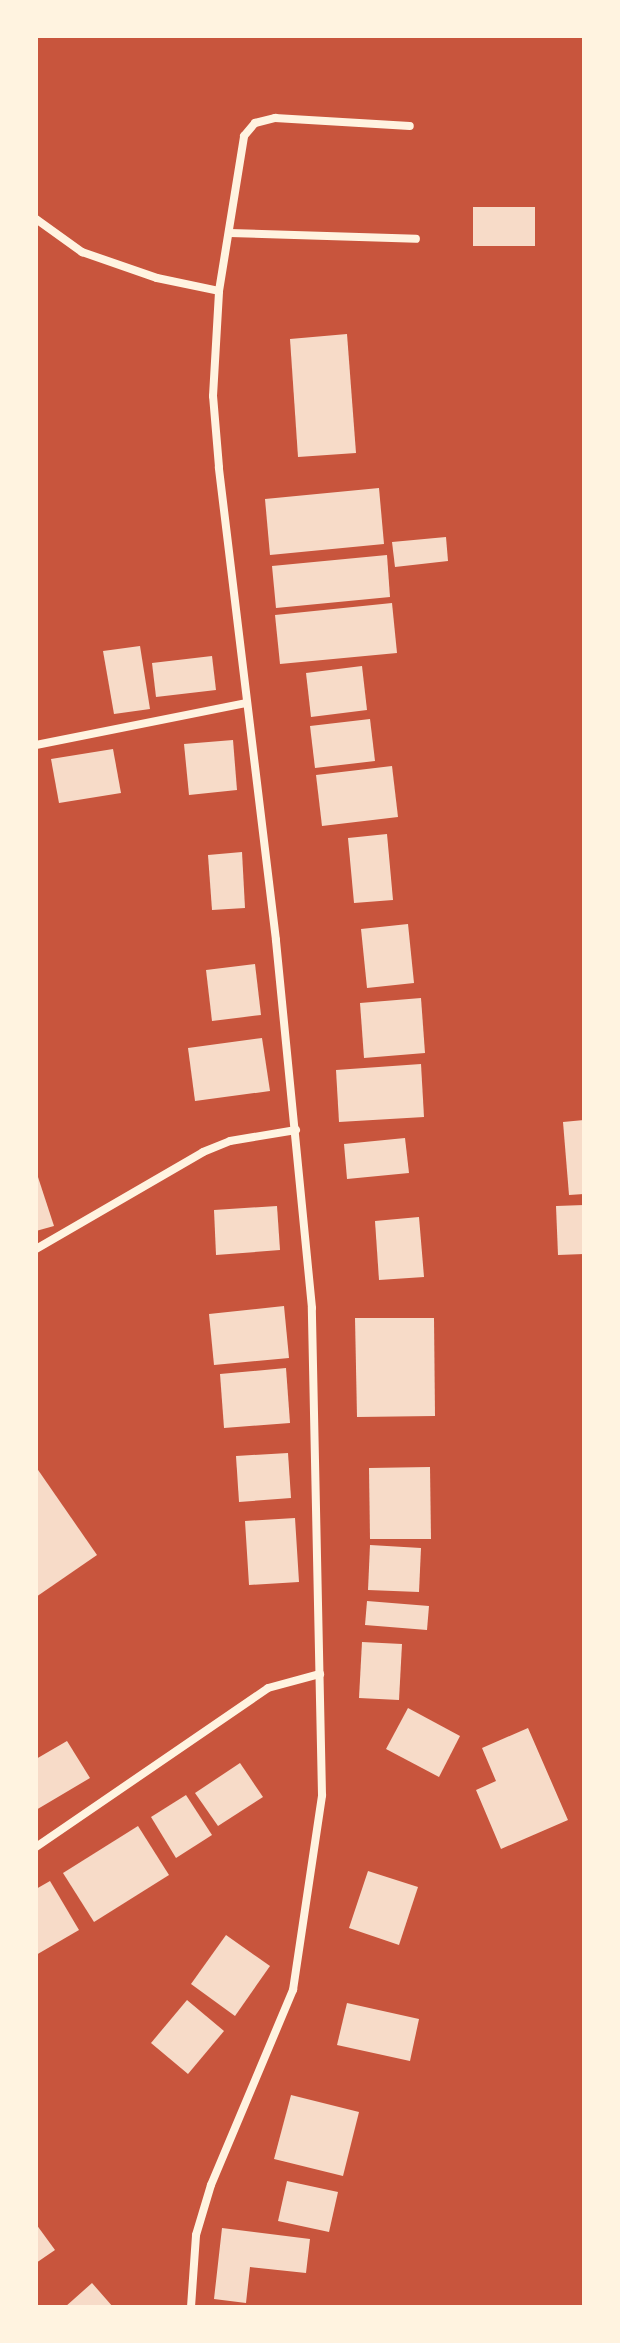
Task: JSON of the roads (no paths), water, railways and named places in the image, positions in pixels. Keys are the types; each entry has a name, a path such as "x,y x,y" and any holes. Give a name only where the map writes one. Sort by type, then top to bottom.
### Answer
{"street":[{"path":"191,2307 196,2235 211,2185 293,1990 319,1835 320,1674 312,1308 296,1130 213,396 219,291 244,136 255,123 275,118 410,126"},
{"path":"36,219 82,252 157,278 219,291"},
{"path":"230,233 416,239"},
{"path":"36,745 247,703"},
{"path":"36,1249 203,1152 230,1141 296,1130"},
{"path":"36,1847 268,1688 320,1674"}]}
